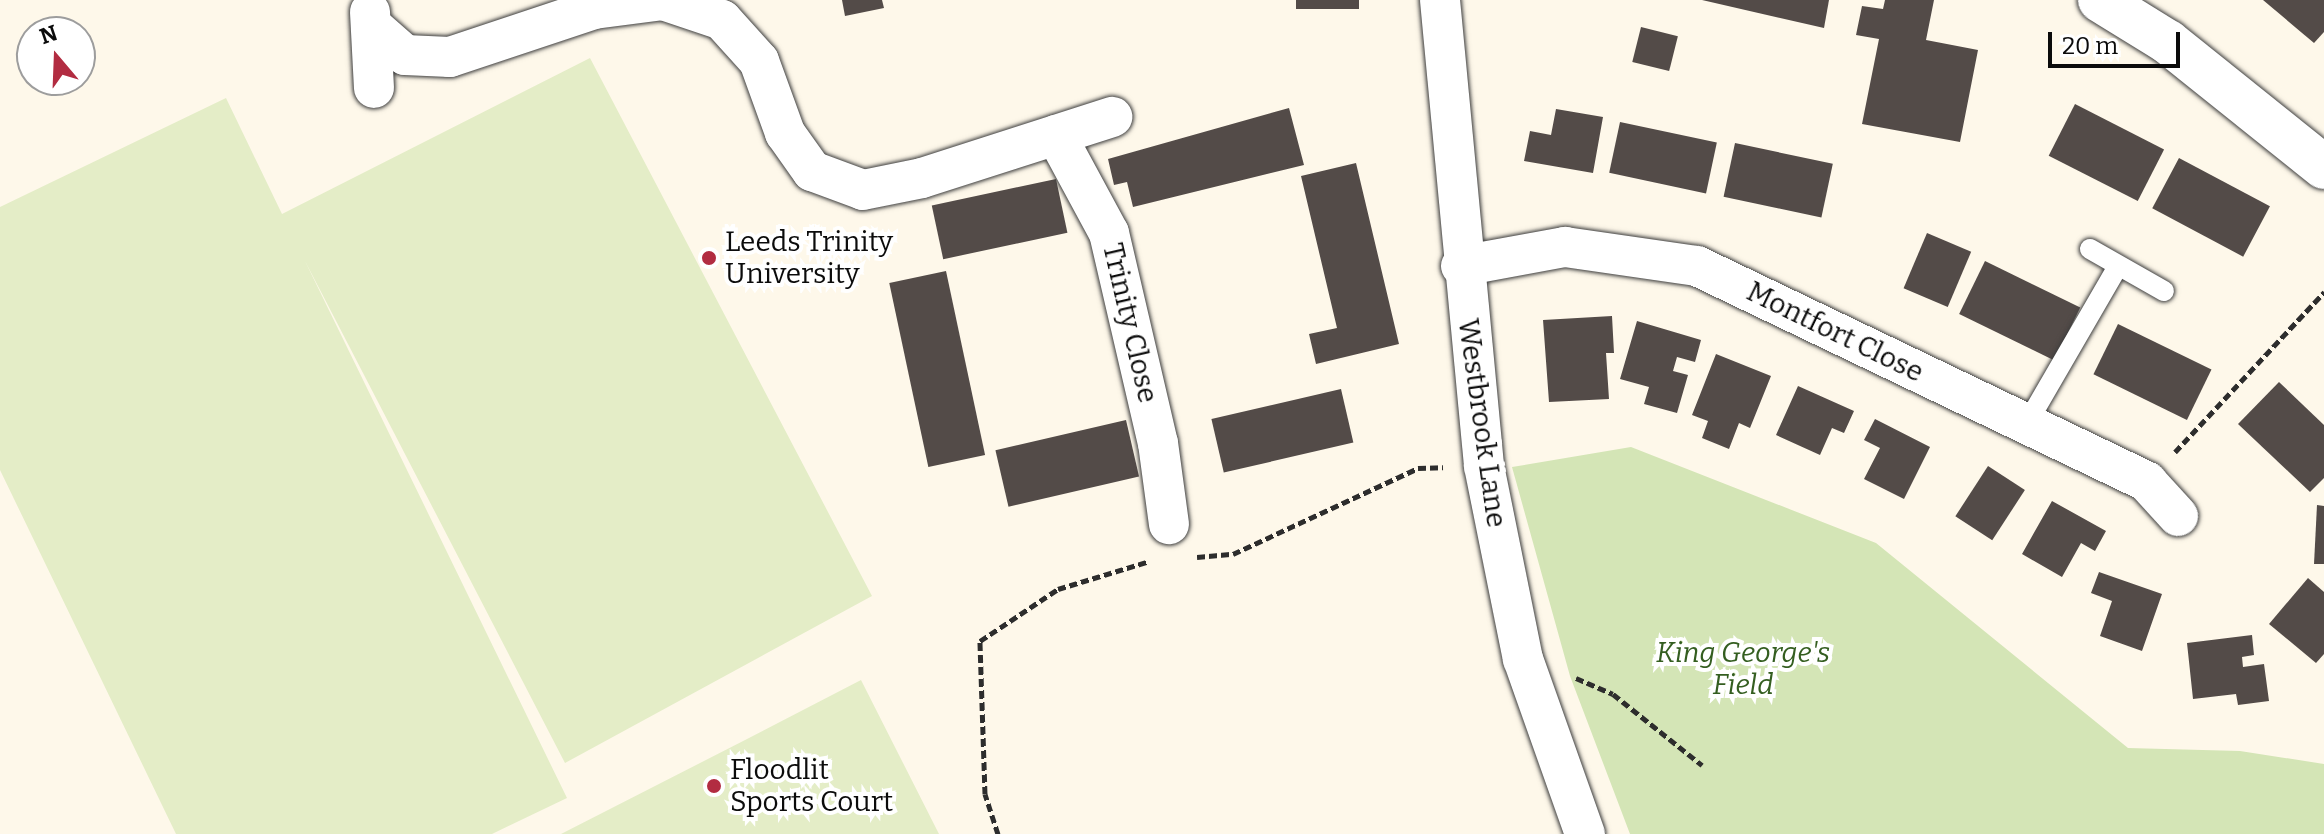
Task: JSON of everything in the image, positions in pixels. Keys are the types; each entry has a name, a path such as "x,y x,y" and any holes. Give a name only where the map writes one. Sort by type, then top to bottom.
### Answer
{"street":[{"path":"370,13 405,55 450,57 594,9 663,0 722,20 759,61 785,133 812,171 863,190 922,178 1112,117"},
{"name":"Westbrook Lane","path":"1440,0 1461,266 1484,466 1523,659 1585,834"},
{"path":"2100,0 2168,42 2324,167"},
{"path":"370,13 374,88"},
{"name":"Trinity Close","path":"1056,135 1109,233 1158,443 1169,524"},
{"name":"Montfort Close","path":"1461,266 1565,247 1697,266 2147,482 2178,516"}],"lane":[{"path":"2090,249 2164,291"},
{"path":"2026,425 2118,266"}],"path":[{"path":"2147,482 2324,292"},
{"path":"1191,558 1233,554 1418,468 1484,466"},
{"path":"998,834 985,794 980,641 1058,589 1155,561"},
{"path":"1523,659 1613,694 1702,765"}],"green space":[{"path":"590,58 872,596 565,763 305,261 567,798 492,834 176,834 0,470 0,207 226,98 282,214"},
{"name":"King George's Field","path":"1631,447 1876,543 2128,748 2240,751 2324,764 2324,834 1630,834 1570,676 1512,467"},
{"path":"861,680 939,834 561,834 749,738"}],"building":[{"path":"842,0 882,0 884,8 845,16"},
{"path":"1296,0 1359,0 1359,9 1296,9"},
{"path":"1702,0 1829,0 1824,28"},
{"path":"1885,0 1934,0 1926,40 1978,50 1960,142 1862,124 1879,39 1856,35 1862,6 1883,9"},
{"path":"2263,0 2324,0 2324,32 2314,43"},
{"path":"1641,27 1678,36 1669,71 1632,62"},
{"path":"2075,104 2164,149 2138,201 2049,156"},
{"path":"1289,108 1304,165 1133,207 1127,182 1114,185 1108,159"},
{"path":"1556,109 1603,117 1593,173 1524,161 1530,131 1551,135"},
{"path":"1620,122 1717,143 1706,193 1609,173"},
{"path":"1735,143 1833,164 1821,218 1724,197"},
{"path":"2179,158 2270,206 2243,257 2152,208"},
{"path":"1356,163 1399,344 1316,364 1309,334 1337,328 1301,176"},
{"path":"1056,179 1067,233 943,259 932,205"},
{"path":"1927,233 1971,252 1948,307 1904,288"},
{"path":"1985,261 2080,307 2054,360 1959,314"},
{"path":"946,271 985,455 928,467 889,283"},
{"path":"1612,316 1614,353 1606,353 1609,399 1549,402 1543,320"},
{"path":"1637,321 1701,340 1695,362 1677,357 1673,371 1688,375 1677,413 1644,404 1649,387 1620,379"},
{"path":"2118,324 2211,370 2187,420 2093,374"},
{"path":"1716,354 1771,376 1750,428 1739,423 1729,449 1702,438 1708,421 1692,415"},
{"path":"2279,382 2324,425 2324,478 2310,492 2238,424"},
{"path":"1798,386 1854,411 1844,433 1832,428 1820,455 1776,435"},
{"path":"1341,389 1353,443 1224,473 1211,419"},
{"path":"1875,419 1930,447 1904,499 1864,479 1880,448 1864,440"},
{"path":"1126,420 1139,477 1008,507 995,450"},
{"path":"1988,466 2025,490 1992,540 1955,516"},
{"path":"2052,501 2106,531 2095,551 2081,543 2062,577 2022,554"},
{"path":"2317,505 2324,506 2324,564 2314,564"},
{"path":"2099,572 2162,594 2142,651 2100,636 2112,601 2091,593"},
{"path":"2308,578 2324,592 2324,654 2316,663 2269,624"},
{"path":"2252,635 2254,655 2242,657 2243,667 2264,664 2269,701 2238,705 2236,694 2193,699 2187,643"}],"place":[{"name":"Leeds Trinity University","path":"709,258"},
{"name":"Floodlit Sports Court","path":"714,786"}]}
